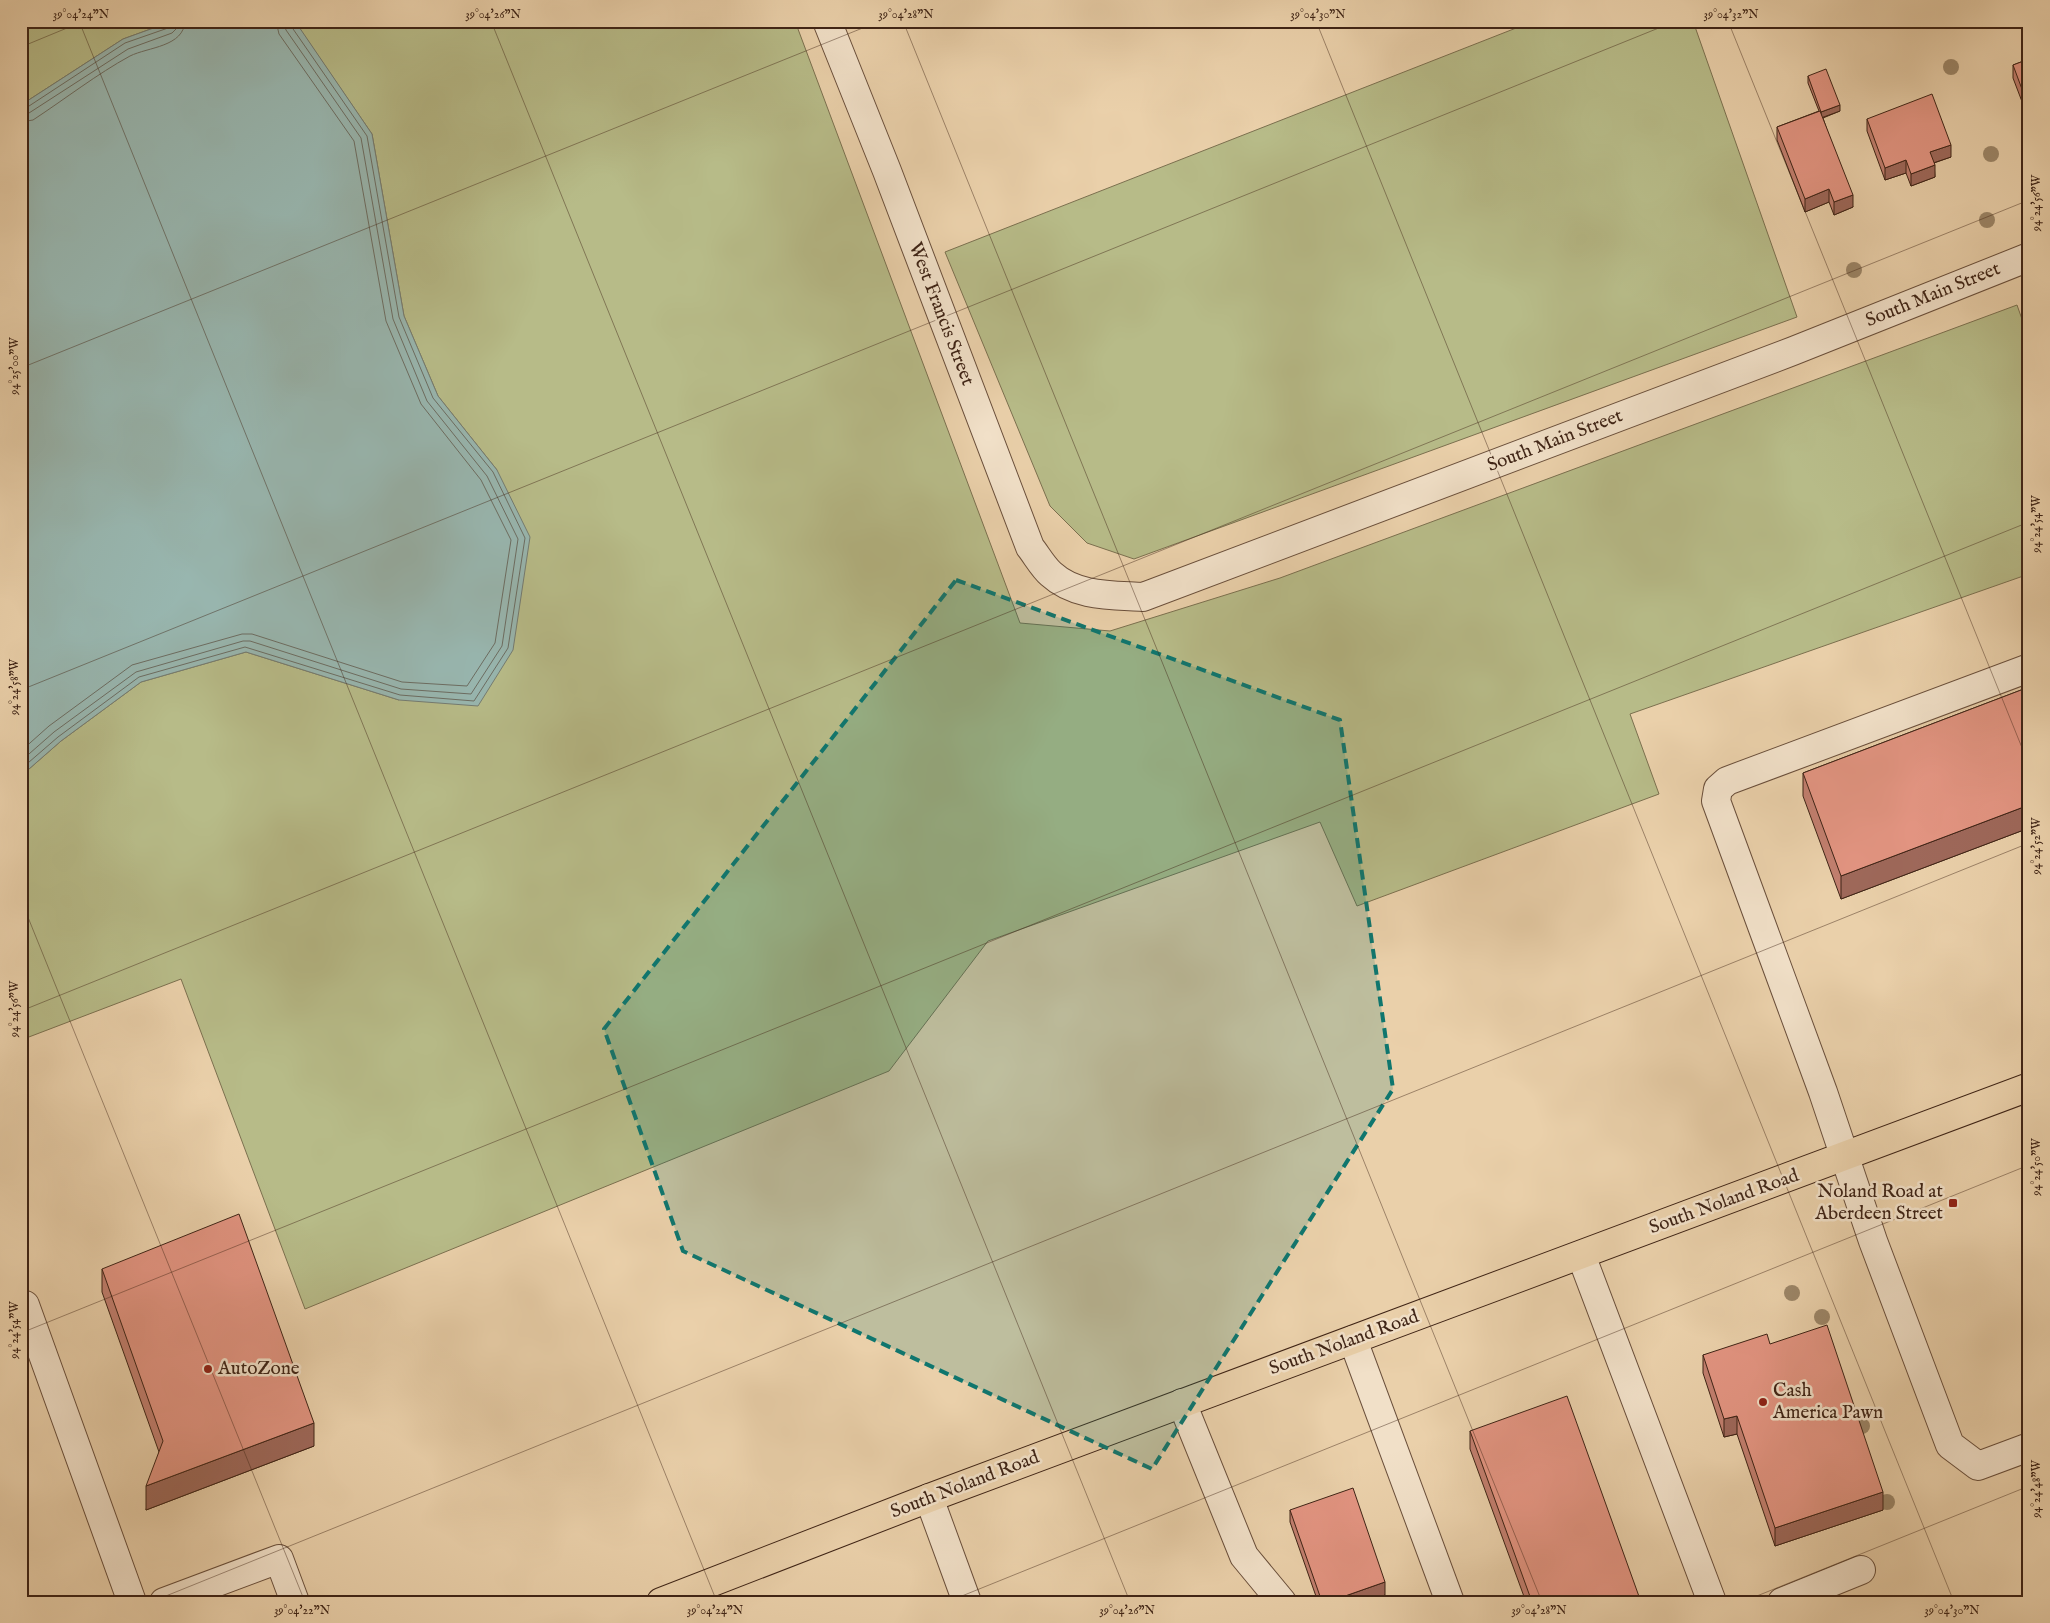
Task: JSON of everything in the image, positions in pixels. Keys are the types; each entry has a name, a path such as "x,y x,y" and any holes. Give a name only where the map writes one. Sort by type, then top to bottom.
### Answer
{"main road":[{"name":"South Noland Road","path":"661,1602 929,1498 2029,1087"}],"street":[{"name":"West Francis Street","path":"827,21 887,171 1030,547 1052,575 1077,590"},
{"name":"South Main Street","path":"1077,590 1089,593 1143,597 1793,351 2029,257"},
{"path":"2029,668 1727,781 1718,789 1716,801 1846,1156 1873,1241 1950,1445 1978,1466 2029,1447"},
{"path":"1581,1254 1712,1602"},
{"path":"26,1306 132,1602"},
{"path":"1353,1340 1450,1602"},
{"path":"1182,1403 1244,1556 1282,1602"},
{"path":"929,1498 967,1602"},
{"path":"164,1602 279,1559 295,1602"},
{"path":"1782,1602 1861,1570"}],"highlighted area":[{"path":"956,580 1340,720 1393,1089 1152,1469 683,1251 604,1029"}],"green space":[{"path":"21,21 173,21 123,39 21,105"},
{"path":"290,21 795,21 1020,623 1110,631 1280,578 2017,305 2029,339 2029,574 1630,714 1659,794 1357,906 1320,822 988,941 889,1071 305,1309 181,979 21,1040 21,776 61,741 141,682 246,652 399,700 497,470 438,396 404,316 372,134 297,25"},
{"path":"1534,21 1693,21 1797,317 1134,559 1087,543 1050,506 945,252"}],"water":[{"path":"173,21 290,21 297,24 372,134 404,316 438,396 497,470 530,537 513,650 478,706 399,700 246,652 141,682 61,741 21,776 21,105 123,39"}],"building":[{"path":"2029,59 2029,108 2013,65"},
{"path":"1826,69 1840,105 1821,112 1808,76"},
{"path":"1932,94 1951,145 1930,152 1935,165 1911,174 1906,160 1885,168 1867,119"},
{"path":"1820,111 1853,195 1834,202 1829,189 1805,199 1777,127"},
{"path":"2029,687 2029,805 1841,876 1803,773"},
{"name":"AutoZone","path":"239,1214 314,1423 146,1486 163,1441 102,1269"},
{"path":"1827,1325 1883,1492 1775,1528 1737,1416 1724,1419 1703,1355 1767,1334 1770,1344"},
{"path":"1567,1396 1641,1602 1532,1602 1470,1431"},
{"path":"1353,1488 1385,1582 1328,1602 1322,1602 1290,1510"}],"place":[{"name":"Noland Road at Aberdeen Street","path":"1953,1203"},
{"name":"AutoZone","path":"208,1369"},
{"name":"Cash America Pawn","path":"1763,1402"}]}
